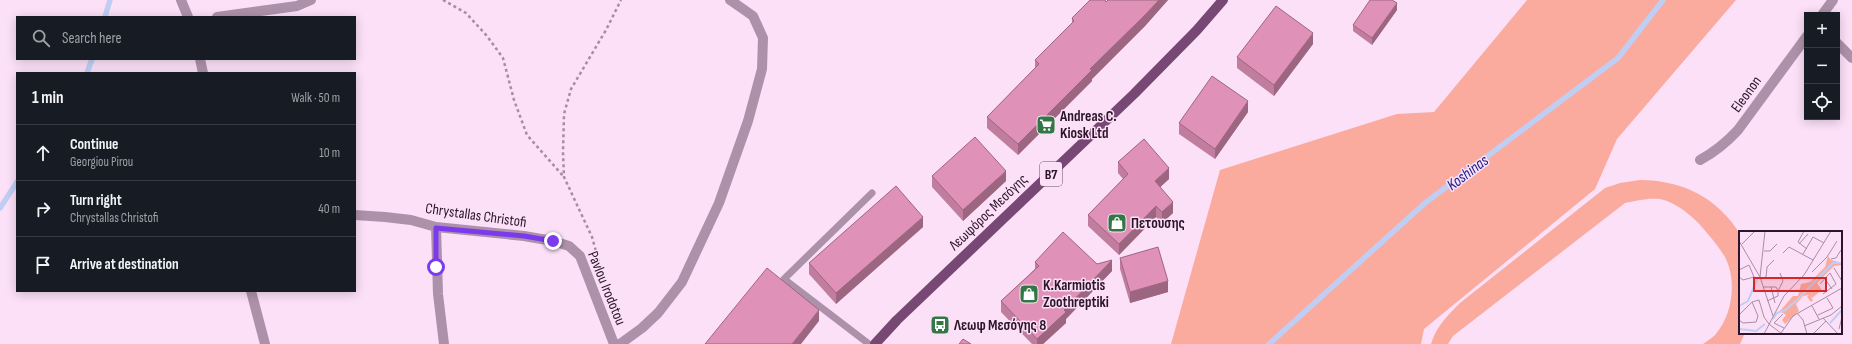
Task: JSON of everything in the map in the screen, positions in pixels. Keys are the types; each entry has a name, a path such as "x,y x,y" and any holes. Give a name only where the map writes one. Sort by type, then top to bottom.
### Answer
{"main road":[{"name":"Λεωφόρος Μεσόγης","path":"876,344 897,320 1134,94 1197,30 1223,0"}],"street":[{"path":"181,0 188,16"},
{"path":"224,16 297,6 311,0"},
{"path":"620,344 642,328 658,313 682,282 719,203 748,121 762,69 763,38 752,16 730,0"},
{"path":"1824,12 1833,0"},
{"name":"Eleonon","path":"1700,160 1727,142 1738,130 1804,40"},
{"path":"1840,46 1852,58"},
{"path":"200,60 203,72"},
{"name":"Chrystallas Christofi","path":"356,215 405,220 436,228 524,236 553,241 569,246"},
{"path":"436,228 438,287 444,344"},
{"name":"Pavlou Irodotou","path":"569,246 580,256 614,344"},
{"path":"251,292 265,344"}],"lane":[{"path":"869,344 784,279 872,193"}],"path":[{"path":"443,0 466,13 503,58 514,100 527,135 564,177 592,237 600,268"},
{"path":"564,177 564,114 571,89 606,30 621,0"}],"shaded area":[{"path":"1527,0 1736,0 1617,139 1595,189 1424,329 1421,344 1171,344 1220,170 1397,114 1434,112"},
{"path":"1640,180 1670,183 1698,194 1710,201 1731,221 1739,233 1739,334 1745,334 1740,344 1703,344 1715,335 1721,327 1729,308 1732,287 1729,266 1725,257 1703,228 1689,214 1667,201 1651,199 1625,203 1453,336 1448,344 1431,344 1439,327 1446,317 1460,303 1605,188 1620,183"}],"building":[{"path":"1090,0 1105,0 1106,2 1108,0 1159,0 1018,144 987,117 1039,64 1035,60 1074,21 1072,18"},
{"path":"1370,0 1392,0 1397,3 1372,38 1353,25"},
{"path":"1276,6 1313,33 1274,85 1237,57"},
{"path":"1212,76 1248,101 1215,149 1179,123"},
{"path":"975,137 1006,171 963,210 932,176"},
{"path":"1144,139 1169,168 1155,181 1173,202 1162,212 1156,206 1119,244 1088,215 1128,174 1118,162"},
{"path":"896,186 923,217 836,293 809,263"},
{"path":"1063,232 1097,264 1112,260 1064,310 1066,312 1037,339 1001,301 1039,266 1035,262"},
{"path":"1158,247 1168,281 1130,292 1120,258"},
{"path":"767,268 819,310 792,344 705,344"},
{"path":"963,339 971,344 959,344"}],"waterway":[{"path":"105,16 110,0"},
{"name":"Koshinas","path":"1269,344 1425,203 1618,58 1663,0"},
{"path":"87,72 92,60"},
{"path":"0,208 16,184"}],"place":[{"name":"Andreas C. Kiosk Ltd","path":"1046,125"},
{"name":"Πετουσης","path":"1117,223"},
{"name":"K.Karmiotis Zoothreptiki","path":"1029,294"},
{"name":"Λεωφ Μεσόγης 8","path":"940,325"}],"route":[{"path":"436,267 436,228 524,236 553,241"}]}
